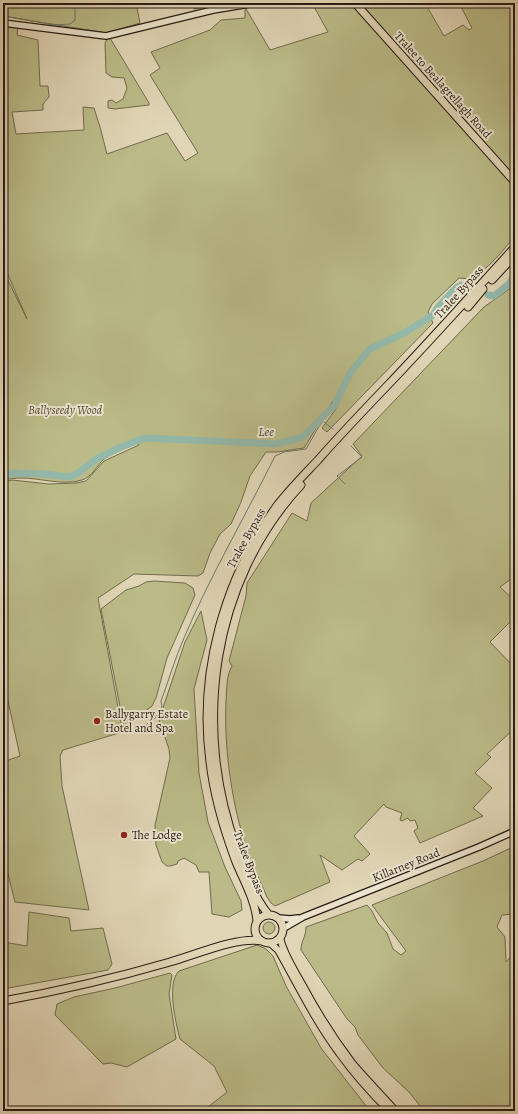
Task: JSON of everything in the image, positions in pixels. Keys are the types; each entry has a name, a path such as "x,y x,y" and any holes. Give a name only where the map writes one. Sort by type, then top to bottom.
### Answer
{"highway":[{"name":"Tralee to Bealagrellagh Road","path":"355,3 515,182"},
{"name":"Tralee Bypass","path":"268,914 249,882 233,838 223,804 215,759 213,721 214,692 221,641 230,609 250,559 264,534 286,503 461,315 475,295 515,247"},
{"name":"Tralee Bypass","path":"483,285 515,255"},
{"name":"Tralee Bypass","path":"256,925 255,908 228,840 217,804 210,762 208,690 215,640 231,590 245,558 260,532 291,489 438,332 475,295"},
{"path":"3,1001 47,993 119,976 236,942 254,939 270,943 280,938 284,928 283,924 279,918 272,915 268,914 262,916 256,925 236,942"},
{"path":"256,925 257,935 262,941"}],"main road":[{"path":"3,24 106,36 213,10 256,3"},
{"name":"Killarney Road","path":"284,928 303,917 479,848 515,831"},
{"name":"Killarney Road","path":"279,918 290,919 303,917"},
{"path":"280,938 290,963 333,1035 353,1064 396,1111"},
{"path":"270,943 278,950 310,1009 339,1054 359,1080 389,1111"}],"green space":[{"path":"3,3 136,3 140,23 106,33 3,16"},
{"path":"193,3 226,3 194,9"},
{"name":"Ballyseedy Wood","path":"312,3 414,3 417,8 425,3 444,36 463,25 469,30 472,28 459,3 515,3 515,235 501,253 472,279 459,278 432,304 428,312 433,323 327,432 322,428 338,406 333,401 304,448 266,452 250,476 241,502 231,524 220,534 210,553 203,573 198,576 134,574 98,598 122,729 119,733 63,750 60,756 62,786 89,910 15,902 3,854 3,762 20,756 3,678 3,482 12,480 49,484 76,483 86,481 104,461 139,445 138,443 116,452 104,459 89,476 75,482 60,482 29,478 3,480 3,270 27,319 3,263 3,27 18,27 17,35 38,40 40,86 48,86 49,97 43,104 43,110 12,112 16,134 84,130 83,107 94,108 107,154 167,133 185,161 198,153 150,75 160,68 151,52 210,30 221,20 245,18 245,7 270,50 328,32"},
{"path":"110,38 149,105 115,109 108,108 108,101 112,100 116,103 123,99 127,88 124,78 112,77 106,73 105,43 107,39"},
{"path":"515,285 515,576 500,587 515,601 515,617 490,642 515,668 515,728 487,754 491,757 475,773 492,788 473,808 483,816 420,843 414,831 418,828 415,820 410,821 408,818 402,821 400,820 402,813 386,807 384,804 354,836 370,854 362,861 358,859 342,870 320,855 330,882 275,906 267,897 244,840 235,807 227,754 226,701 228,678 232,666 229,661 246,596 247,583 292,513 307,521 311,503 362,456 353,444 484,307"},
{"path":"154,581 185,583 193,588 195,595 167,658 156,698 152,706 124,727 101,609 126,590 146,582"},
{"path":"201,611 207,640 194,689 199,773 208,822 225,867 241,901 242,910 229,917 212,914 209,872 199,872 196,865 184,858 178,861 177,864 167,866 162,862 156,845 155,825 170,758 169,749 159,720 185,642"},
{"path":"515,846 515,914 502,915 497,927 505,937 506,962 515,952 515,1111 424,1111 409,1092 383,1068 358,1035 355,1027 347,1019 301,950 306,927 367,905 378,923 387,933 393,949 401,955 406,951 372,905 483,861"},
{"path":"29,912 69,918 71,931 103,928 112,964 108,970 3,989 3,942 27,946"},
{"path":"271,922 274,923 274,933 267,934 264,933 263,926 264,923"},
{"path":"257,945 266,949 273,956 286,986 321,1048 370,1111 203,1111 227,1092 214,1066 180,1039 173,1004 173,985 175,977 179,971"},
{"path":"170,973 172,975 169,994 176,1039 127,1067 111,1063 103,1064 55,1015 57,1004 74,997 115,988"}],"waterway":[{"path":"3,16 54,25 70,24 75,20 75,3"},
{"name":"Lee","path":"488,295 494,296 509,284 515,275"},
{"name":"Lee","path":"3,476 14,473 69,477 77,474 96,459 145,438 276,444 303,437 335,405 350,373 370,349 406,332 433,315 438,307 456,288 461,285 470,286"},
{"path":"153,720 162,707 161,701 175,661 194,615 216,569 275,456 284,452 306,449 318,428 335,405"},
{"path":"324,422 333,429"},
{"path":"345,484 337,476 362,457 351,446"},
{"path":"142,728 151,721"}],"place":[{"name":"Ballygarry Estate Hotel and Spa","path":"97,721"},
{"name":"The Lodge","path":"124,835"}]}
